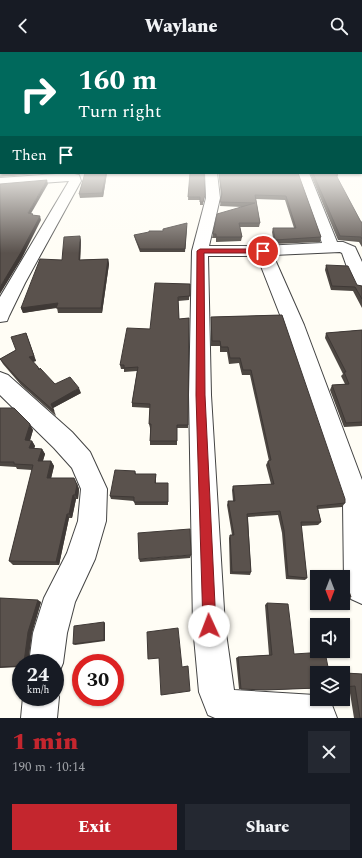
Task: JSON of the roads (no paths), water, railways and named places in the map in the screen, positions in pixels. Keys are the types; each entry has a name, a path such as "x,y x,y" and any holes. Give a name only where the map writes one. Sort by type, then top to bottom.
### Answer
{"street":[{"path":"0,316 16,283 69,191"},
{"path":"213,191 214,198 200,251 200,395 209,626 217,692 221,702 233,708 315,713 320,718"},
{"path":"310,191 331,247"},
{"path":"200,251 263,251 343,247 349,250 362,284"},
{"path":"263,251 294,325 356,503 359,583 362,588"},
{"path":"0,381 63,440 81,460 94,489 92,521 80,559 60,598 50,633 47,654"},
{"path":"39,718 41,706"}]}
